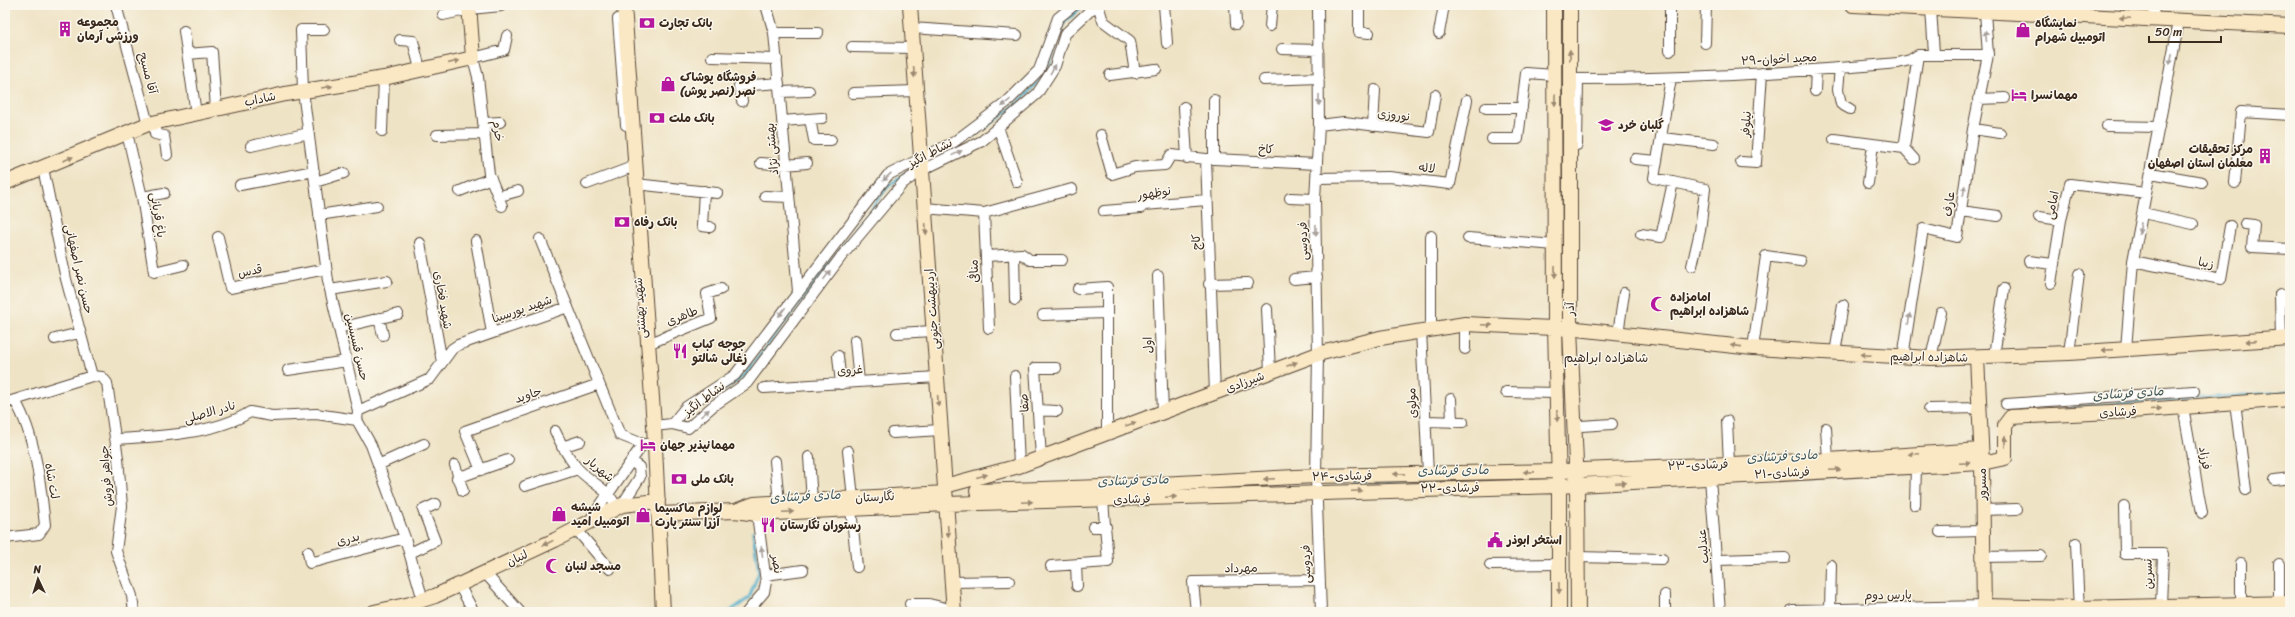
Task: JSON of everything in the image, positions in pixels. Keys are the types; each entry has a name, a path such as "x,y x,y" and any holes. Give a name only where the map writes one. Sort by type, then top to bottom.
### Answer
{"street":[{"name":"آقا مسیح","path":"116,5 155,134 164,136 167,155"},
{"name":"شهید بهشتی","path":"617,5 632,166 636,184 654,426 649,444"},
{"name":"شهید بهشتی","path":"624,5 649,444 657,506 663,612"},
{"name":"بهشتی نژاد","path":"766,5 774,32 798,292"},
{"name":"اردیبهشت جنوبی","path":"910,5 954,611"},
{"name":"نشاط انگیز","path":"1074,5 1058,18 1039,70 1007,102 954,142 921,164 903,183 841,257 747,384 713,406 688,428 672,424 686,407 735,375 888,175 921,164 982,141 1037,94 1055,66 1065,34 1097,5 1103,21 1130,41 1135,73"},
{"path":"1164,5 1167,43"},
{"path":"1235,5 1236,24"},
{"path":"1270,26 1272,5"},
{"name":"فردوسی","path":"1318,5 1319,125 1315,199 1318,354 1316,476 1318,492 1321,612"},
{"path":"1359,5 1359,32 1369,33"},
{"path":"1439,33 1444,5"},
{"name":"آذر","path":"1554,5 1554,245 1559,486 1559,612"},
{"name":"آذر","path":"1570,5 1574,79 1573,329 1580,485 1578,612"},
{"path":"1670,5 1670,51"},
{"path":"1705,43 1706,5"},
{"path":"1854,5 1931,9 1960,8 1985,12 2055,10 2153,20 2290,26"},
{"path":"2153,20 2154,5"},
{"path":"443,15 469,7 501,6"},
{"path":"469,7 472,58 504,50 507,36"},
{"path":"1931,9 1934,53"},
{"name":"عارف","path":"1903,357 1923,229 1957,236 1978,98 1988,55 1985,12"},
{"path":"2126,349 2133,261 2179,21"},
{"path":"911,28 1018,35"},
{"path":"184,30 196,114"},
{"name":"حسن قسیسین","path":"324,30 301,30 303,91 326,269 358,415 371,445 405,538 423,600"},
{"path":"774,32 818,33"},
{"path":"400,40 412,40 420,70"},
{"path":"852,46 913,48"},
{"path":"1282,49 1318,50"},
{"path":"187,54 212,52 216,109"},
{"name":"۲۹-مجید اخوان","path":"1574,79 1671,78 1816,70 1898,63 1918,55 1934,53 1988,55"},
{"path":"1904,148 1918,55"},
{"path":"712,57 777,59"},
{"name":"شاداب","path":"5,183 152,124 303,91 384,78 472,58"},
{"name":"خرم","path":"472,58 478,77 491,178 501,201 518,191"},
{"path":"1840,68 1838,90 1841,104 1850,109"},
{"path":"1110,75 1135,73 1156,69"},
{"path":"1815,90 1816,70"},
{"path":"1492,139 1518,139 1526,73 1554,75"},
{"name":"نیلوفر","path":"1741,162 1756,163 1762,73"},
{"path":"382,131 384,78"},
{"path":"1264,80 1319,78"},
{"path":"1671,78 1654,178 1705,189 1700,231 1692,266"},
{"path":"742,101 739,86 808,91"},
{"path":"1373,126 1375,90"},
{"path":"853,93 916,91"},
{"name":"نوروزی","path":"1319,125 1344,122 1429,132 1435,95"},
{"path":"1978,98 2005,98"},
{"name":"کاج","path":"1214,100 1207,200 1209,222 1209,284 1215,393"},
{"name":"لاله","path":"1316,178 1389,177 1450,184 1467,100"},
{"path":"1184,107 1187,158"},
{"path":"1486,108 1522,108"},
{"path":"2235,183 2241,112 2290,115"},
{"path":"782,121 822,118"},
{"path":"810,119 814,140 830,140"},
{"path":"484,123 500,122"},
{"path":"2107,126 2159,127"},
{"path":"998,127 1017,182"},
{"path":"1973,128 2000,133"},
{"name":"باغ قربانی","path":"128,133 142,197 154,272 183,265"},
{"path":"251,146 309,133"},
{"path":"437,135 485,134"},
{"name":"کاخ","path":"1101,135 1112,174 1140,166 1165,165 1171,155 1187,158 1317,164"},
{"path":"1662,138 1714,144"},
{"path":"1834,139 1904,148 1914,159"},
{"path":"1868,183 1873,144"},
{"path":"1635,159 1658,160"},
{"path":"762,163 786,165 807,163"},
{"path":"587,184 632,166"},
{"name":"حسن نصر اصفهانی","path":"43,168 66,279 79,322 79,333 92,376"},
{"path":"240,185 314,171"},
{"path":"315,182 344,173"},
{"path":"2151,173 2202,182"},
{"path":"460,191 491,178"},
{"path":"1641,234 1661,237 1673,182"},
{"path":"636,184 717,193"},
{"name":"امامی","path":"2051,282 2061,220 2070,184 2146,193"},
{"path":"924,208 984,213 1072,189"},
{"path":"704,191 702,226 710,227"},
{"path":"142,197 164,192"},
{"path":"765,196 789,197"},
{"path":"1290,198 1315,199"},
{"name":"نوظهور","path":"1104,211 1141,208 1144,205 1207,200"},
{"path":"319,215 377,206"},
{"path":"1961,211 1998,216"},
{"name":"منافی","path":"984,213 989,328"},
{"path":"2143,213 2193,224"},
{"path":"2039,217 2061,220"},
{"path":"2245,224 2254,225 2252,247 2290,249"},
{"name":"زیبا","path":"2133,261 2222,279 2230,226"},
{"name":"مولوی","path":"1428,474 1426,421 1426,329 1431,236"},
{"name":"قدس","path":"218,238 230,288 326,269"},
{"path":"1468,238 1554,245"},
{"path":"540,239 568,307"},
{"path":"476,241 492,333"},
{"name":"شهید فخاری","path":"420,243 442,362"},
{"path":"831,249 841,257"},
{"path":"986,256 1022,254 1030,260 1062,260"},
{"path":"1014,255 1015,300"},
{"path":"1753,348 1766,256 1800,261"},
{"path":"2029,262 2053,264"},
{"path":"2069,353 2079,274"},
{"name":"اول","path":"1158,276 1164,413"},
{"path":"1294,279 1317,277"},
{"path":"330,290 387,281"},
{"path":"1209,284 1248,283"},
{"path":"1078,289 1107,287 1107,432"},
{"name":"طاهری","path":"648,344 712,318 707,294 721,289"},
{"path":"1994,356 2004,289"},
{"path":"1618,334 1624,293"},
{"path":"2280,294 2285,338"},
{"path":"1835,353 1843,305"},
{"name":"شهید پورسینا","path":"358,415 430,379 452,349 458,345 568,307 620,435 649,444"},
{"path":"1267,309 1270,372"},
{"path":"1043,315 1107,313"},
{"path":"339,328 398,314"},
{"path":"1930,358 1940,314"},
{"path":"379,318 383,335"},
{"path":"1465,324 1465,349"},
{"name":"شیرزادی","path":"945,494 1318,354 1426,329 1465,324 1573,329"},
{"name":"شاهزاده ابراهیم","path":"1573,329 1753,348 1930,358 2069,353 2285,338"},
{"path":"897,333 934,331"},
{"path":"55,339 79,333"},
{"path":"855,340 859,382"},
{"path":"838,356 840,384"},
{"name":"مسرور","path":"1977,357 1982,457 1984,609"},
{"path":"288,370 346,361"},
{"name":"صفا","path":"1041,457 1035,368 1056,368"},
{"path":"10,402 92,376"},
{"name":"جواهر فروش","path":"92,376 102,377 107,383 116,439 122,506 116,550 132,596 134,612"},
{"path":"1015,376 1019,466"},
{"name":"غروی","path":"764,388 937,377"},
{"name":"جاوید","path":"481,470 465,431 599,384"},
{"name":"آذر","path":"1575,387 1581,426 1579,470"},
{"path":"2006,404 2194,391"},
{"path":"1506,392 1557,393"},
{"path":"2130,395 2132,411"},
{"name":"فرشادی","path":"1982,457 2005,458 2006,426 2011,417 2132,411 2290,399"},
{"path":"1451,400 1452,422"},
{"name":"لت شاه","path":"5,538 39,534 45,525 32,444 24,416 10,402"},
{"path":"2235,402 2246,490"},
{"name":"فرزاد","path":"2183,407 2202,513"},
{"path":"1929,410 1980,408"},
{"path":"1038,410 1057,411"},
{"name":"نادر الاصلی","path":"116,439 146,438 171,433 184,434 240,418 250,412 272,416 316,414 358,415"},
{"path":"1426,421 1462,422"},
{"path":"1727,421 1729,464"},
{"path":"654,426 672,424"},
{"path":"1581,426 1612,424"},
{"path":"1826,428 1828,460"},
{"path":"893,433 940,430"},
{"name":"شهریار","path":"555,431 562,447 578,469 610,494 620,506"},
{"path":"562,447 580,440"},
{"path":"378,465 424,444"},
{"path":"590,520 632,462 649,444"},
{"path":"848,451 857,566"},
{"path":"808,457 812,501"},
{"name":"۲۳-فرشادی","path":"1579,470 1828,460 1982,457"},
{"name":"۲۱-فرشادی","path":"1580,485 1916,465 1982,457"},
{"path":"457,478 508,460"},
{"path":"775,461 779,502"},
{"path":"620,506 640,477 639,467 632,462"},
{"path":"455,465 457,478 463,491"},
{"path":"1915,504 1916,465"},
{"path":"525,486 578,469"},
{"name":"۲۴-فرشادی","path":"1102,494 1316,476 1558,472 1579,470"},
{"name":"عندلیب","path":"1710,478 1718,560 1720,612"},
{"path":"2275,480 2290,478"},
{"name":"۲۲-فرشادی","path":"1318,492 1580,485"},
{"name":"فرشادی","path":"977,491 1102,494"},
{"name":"فرشادی","path":"945,494 1318,492"},
{"name":"نگارستان","path":"657,506 735,511 757,514 945,494"},
{"path":"1051,566 1108,562 1102,494"},
{"name":"نگارستان","path":"735,511 754,504 779,502 812,501 852,504"},
{"path":"410,553 434,541 423,510 436,504"},
{"name":"لنبان","path":"374,612 402,609 459,585 576,529 590,520 620,506 657,506"},
{"name":"شهید بهشتی","path":"657,506 658,612"},
{"name":"نسرین","path":"2124,506 2125,554 2163,554 2161,605"},
{"path":"1982,510 2017,509"},
{"name":"نصر","path":"747,612 764,592 766,582 757,514"},
{"path":"1093,527 1106,527"},
{"path":"576,529 610,569"},
{"path":"1940,532 1982,531"},
{"name":"بدری","path":"308,552 310,563 405,538"},
{"path":"2076,543 2079,610"},
{"path":"1983,556 2041,556"},
{"path":"1580,557 1662,559"},
{"name":"آذر","path":"1580,557 1583,612"},
{"path":"1718,560 1785,558"},
{"path":"2241,563 2241,604"},
{"path":"1490,565 1558,564"},
{"path":"1984,609 2079,610 2161,605 2284,603 2279,564"},
{"path":"1076,565 1077,586"},
{"path":"1830,609 1831,565"},
{"path":"765,575 803,570"},
{"path":"485,573 520,612"},
{"name":"مهرداد","path":"1196,612 1193,582 1320,580"},
{"path":"952,582 1009,581"},
{"path":"459,585 474,612"},
{"path":"1665,595 1665,612"},
{"path":"910,604 929,604 954,611"},
{"name":"پارس دوم","path":"1792,610 1984,609"}],"waterway":[{"path":"1060,34 1064,23 1084,5"},
{"path":"926,162 976,134 1022,99 1047,70 1058,41"},
{"path":"699,407 745,375 889,185 917,167"},
{"name":"مادی فرشادی","path":"2071,407 2290,392"},
{"name":"مادی فرشادی","path":"1353,482 1549,478"},
{"name":"مادی فرشادی","path":"729,612 749,598 759,572 753,532"}],"place":[{"name":"بانک تجارت","path":"647,23"},
{"name":"مجموعه ورزشی آرمان","path":"65,29"},
{"name":"نمایشگاه اتومبیل شهرام","path":"2023,30"},
{"name":"فروشگاه پوشاک نصر (نصر پوش)","path":"668,84"},
{"name":"مهمانسرا","path":"2019,95"},
{"name":"بانک ملت","path":"657,118"},
{"name":"گلبان خرد","path":"1606,125"},
{"name":"مرکز تحقیقات معلمان استان اصفهان","path":"2265,156"},
{"name":"بانک رفاه","path":"622,222"},
{"name":"امامزاده شاهزاده ابراهیم","path":"1658,304"},
{"name":"جوجه کباب زغالی شالتو","path":"680,351"},
{"name":"مهمانپذیر جهان","path":"648,445"},
{"name":"بانک ملی","path":"679,479"},
{"name":"شیشه اتومبیل امید","path":"559,514"},
{"name":"لوازم ماکسیما آزرا سنتر پارت","path":"643,515"},
{"name":"رستوران نگارستان","path":"768,525"},
{"name":"استخر ابوذر","path":"1495,540"},
{"name":"مسجد لنبان","path":"553,566"}],"district":[{"name":"شاهزاده ابراهیم","path":"1606,357"}]}
